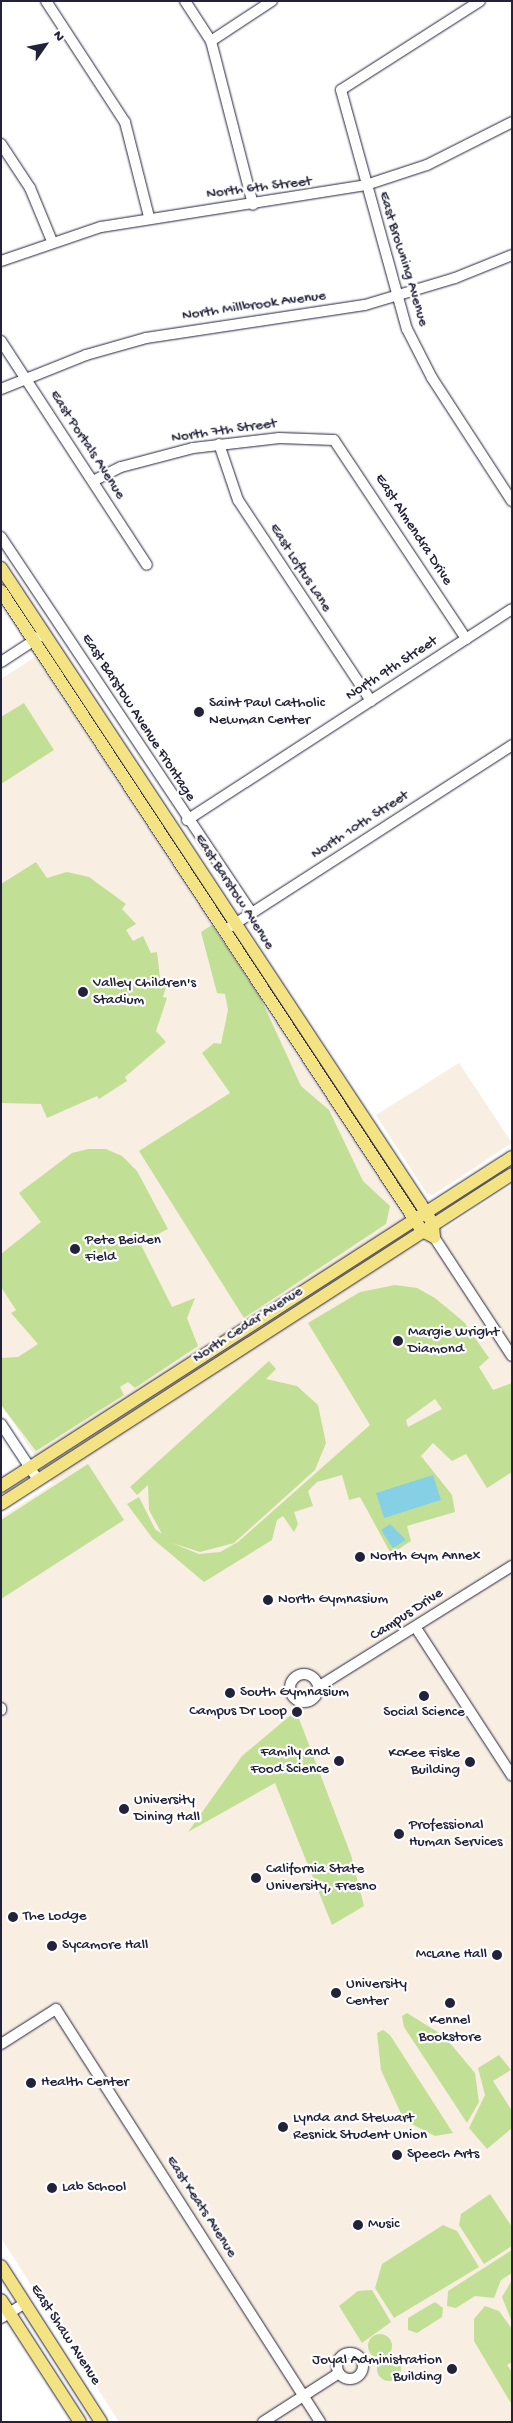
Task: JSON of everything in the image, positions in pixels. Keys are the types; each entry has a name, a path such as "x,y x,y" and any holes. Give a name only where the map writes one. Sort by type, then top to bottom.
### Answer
{"main road":[{"name":"East Barstow Avenue","path":"1,568 39,637 230,927 426,1213 434,1230 422,1231 414,1220 230,927"},
{"name":"East Barstow Avenue","path":"1,592 39,637"},
{"name":"North Cedar Avenue","path":"1,1486 512,1157"},
{"path":"434,1230 512,1174"},
{"name":"North Cedar Avenue","path":"1,1504 422,1231"},
{"name":"East Shaw Avenue","path":"1,2266 101,2422"},
{"path":"1,2300 5,2315 80,2422"}],"street":[{"path":"46,1 125,122 149,217"},
{"path":"185,1 211,41 253,204"},
{"path":"211,41 272,1"},
{"name":"East Browning Avenue","path":"480,1 341,90 397,298 432,378 512,501"},
{"name":"North 6th Street","path":"1,261 52,242 149,217 253,204 366,186 427,165 512,122"},
{"path":"1,144 30,188 52,242"},
{"name":"North Millbrook Avenue","path":"1,389 25,378 146,338 397,298 512,255"},
{"name":"East Portals Avenue","path":"1,341 147,565"},
{"name":"North 7th Street","path":"92,481 141,461 219,444 279,438 334,440"},
{"name":"East Almendra Drive","path":"334,440 466,638"},
{"name":"East Loftus Lane","path":"219,444 238,500 371,700"},
{"name":"East Barstow Avenue Frontage","path":"1,537 187,820 252,913"},
{"name":"North 9th Street","path":"187,820 512,609"},
{"path":"1,662 39,637"},
{"name":"North 10th Street","path":"230,927 512,745"},
{"name":"East Barstow Avenue","path":"434,1230 512,1356"},
{"path":"1,1424 38,1480"},
{"name":"Campus Drive","path":"318,1687 416,1628 512,1566"},
{"path":"416,1628 512,1776"},
{"name":"East Keats Avenue","path":"1,2044 56,2009 320,2422"},
{"path":"5,2315 25,2303"},
{"path":"263,2422 338,2373"}],"shaded area":[{"name":"California State University, Fresno","path":"35,657 421,1244 512,1185 512,2422 119,2422 1,2238 1,1517 53,1484 1,1404 1,679"},
{"path":"459,1063 512,1143 433,1195 427,1194 376,1115"}],"green space":[{"path":"24,703 54,750 1,784 1,717"},
{"name":"Valley Children's Stadium","path":"36,862 47,878 67,872 89,877 126,904 122,909 136,924 126,930 133,941 143,936 151,953 157,952 160,978 166,987 163,997 167,998 156,1031 166,1042 125,1077 127,1081 99,1099 97,1096 47,1118 41,1104 1,1103 1,884"},
{"path":"212,925 261,999 301,1086 329,1110 363,1181 390,1206 386,1224 244,1318 139,1151 230,1093 202,1053 214,1043 221,1044 228,1010 225,994 217,993 201,932"},
{"name":"Pete Beiden Field","path":"88,1149 106,1149 122,1156 137,1171 168,1229 140,1243 172,1307 195,1298 187,1318 198,1346 135,1388 128,1382 120,1387 124,1395 36,1451 1,1405 1,1358 18,1357 38,1344 11,1313 16,1310 1,1287 1,1254 41,1222 19,1193 72,1153"},
{"path":"395,1285 417,1288 435,1298 464,1322 489,1358 479,1367 493,1390 512,1383 512,1472 487,1488 466,1454 452,1461 433,1443 421,1456 452,1495 455,1512 407,1526 411,1541 391,1554 360,1497 349,1500 342,1475 317,1482 308,1491 313,1506 294,1512 298,1524 294,1532 283,1516 277,1520 272,1540 204,1582 153,1539 127,1504 139,1497 155,1529 162,1534 149,1510 148,1485 137,1495 130,1487 269,1361 276,1369 266,1379 297,1386 318,1405 326,1443 315,1470 234,1543 200,1552 172,1543 199,1554 220,1552 238,1542 370,1425 308,1323 360,1292","holes":["435,1399 442,1409 408,1427 406,1420"]},
{"path":"88,1464 124,1520 1,1599 1,1520"},
{"path":"292,1714 298,1716 351,1855 364,1906 332,1925 275,1783 188,1832 242,1756"},
{"path":"407,2013 444,2036 475,2073 479,2102 467,2123 404,2027 402,2016"},
{"path":"383,2030 390,2035 453,2133 435,2136 404,2120 381,2070 377,2033"},
{"path":"499,2055 511,2070 493,2081 512,2111 512,2128 487,2149 469,2128 485,2095 478,2068"},
{"path":"490,2194 512,2227 512,2246 484,2264 459,2225 461,2214"},
{"path":"443,2225 457,2231 479,2267 394,2318 375,2288 382,2264"},
{"path":"512,2250 512,2273 501,2280 494,2298 475,2296 456,2308 447,2306 448,2291"},
{"path":"512,2280 512,2322 502,2297"},
{"path":"372,2290 391,2322 362,2343 339,2306 358,2291"},
{"path":"435,2302 443,2308 442,2317 417,2333 408,2330 408,2318"},
{"path":"485,2306 499,2311 512,2329 512,2362 507,2365 512,2372 512,2405 474,2341 474,2319"},
{"path":"380,2334 385,2335 391,2341 391,2351 385,2357 380,2358 375,2357 369,2351 368,2346 369,2341 375,2335"},
{"path":"389,2357 398,2360 401,2369 398,2378 389,2381 380,2378 377,2369 380,2360"}],"water":[{"path":"433,1475 441,1500 384,1518 376,1493"},
{"path":"390,1524 406,1540 393,1548 381,1530"}],"place":[{"name":"Saint Paul Catholic Newman Center","path":"199,712"},
{"name":"Valley Children's Stadium","path":"83,992"},
{"name":"Pete Beiden Field","path":"75,1249"},
{"name":"Margie Wright Diamond","path":"398,1341"},
{"name":"North Gym Annex","path":"360,1557"},
{"name":"North Gymnasium","path":"268,1600"},
{"name":"South Gymnasium","path":"230,1693"},
{"name":"Social Science","path":"424,1696"},
{"name":"Campus Dr Loop","path":"297,1712"},
{"name":"Family and Food Science","path":"339,1761"},
{"name":"KcKee Fiske Building","path":"470,1762"},
{"name":"University Dining Hall","path":"124,1809"},
{"name":"Professional Human Services","path":"399,1834"},
{"name":"California State University, Fresno","path":"256,1878"},
{"name":"The Lodge","path":"13,1917"},
{"name":"Sycamore Hall","path":"52,1946"},
{"name":"McLane Hall","path":"497,1955"},
{"name":"University Center","path":"336,1993"},
{"name":"Kennel Bookstore","path":"450,2003"},
{"name":"Health Center","path":"31,2083"},
{"name":"Lynda and Stewart Resnick Student Union","path":"283,2127"},
{"name":"Speech Arts","path":"397,2155"},
{"name":"Lab School","path":"52,2188"},
{"name":"Music","path":"358,2225"},
{"name":"Joyal Administration Building","path":"452,2369"}]}
